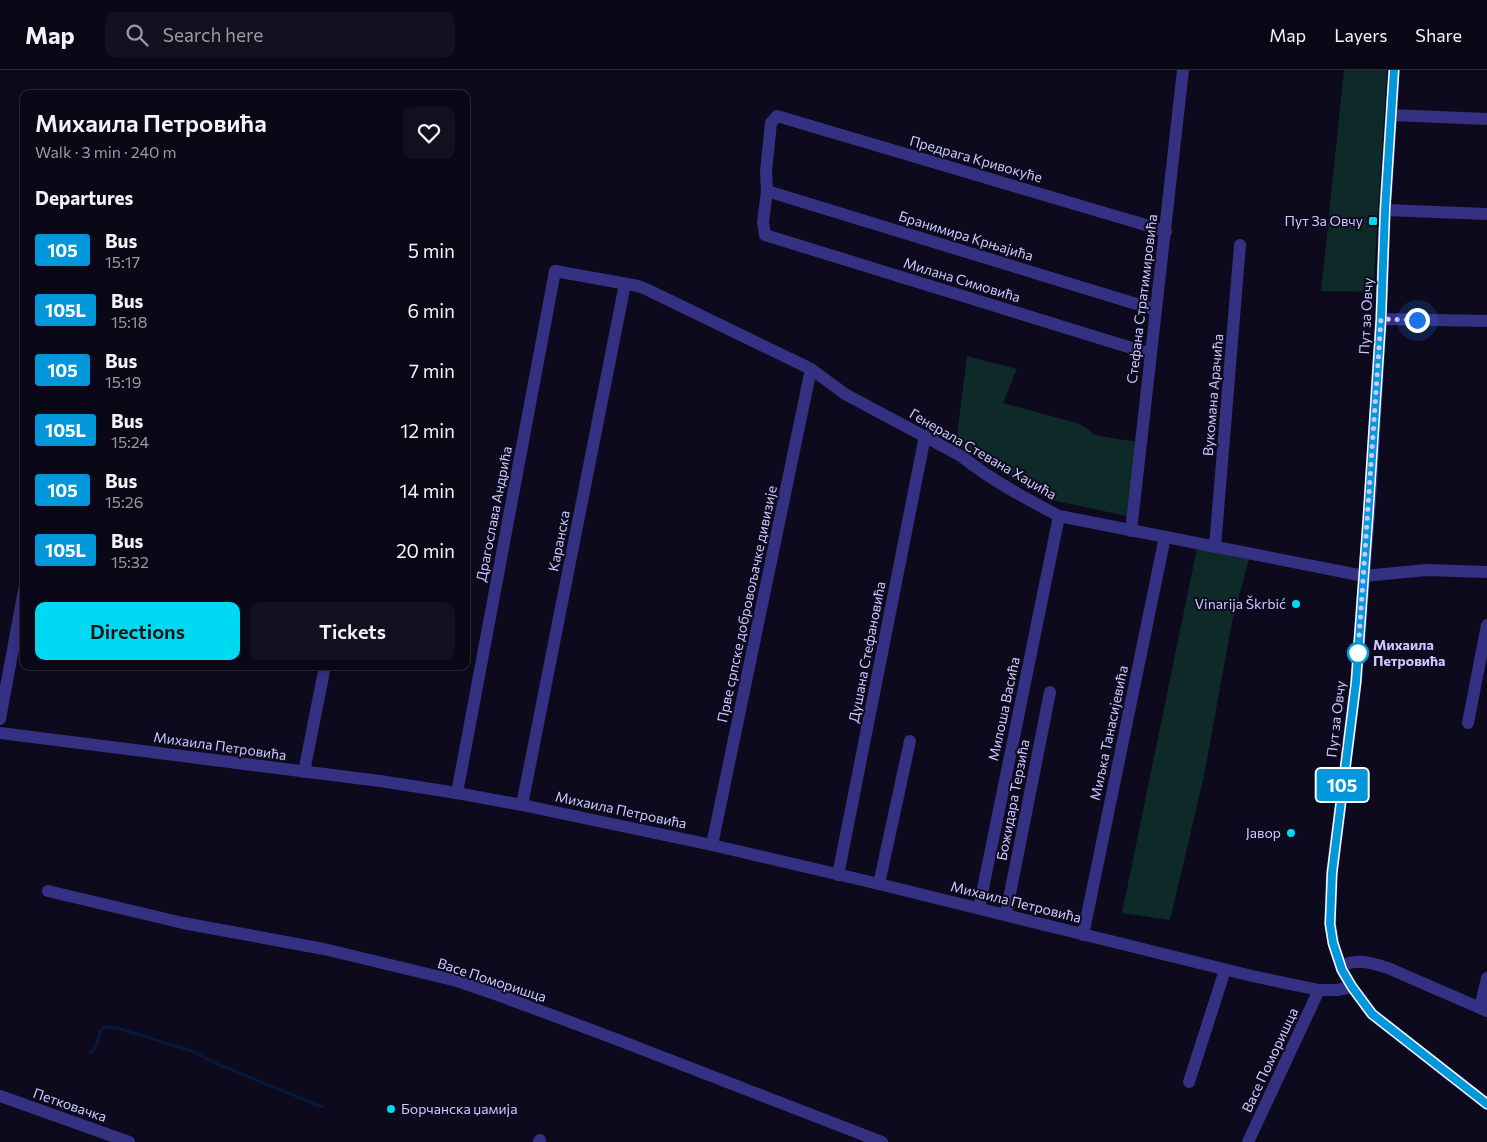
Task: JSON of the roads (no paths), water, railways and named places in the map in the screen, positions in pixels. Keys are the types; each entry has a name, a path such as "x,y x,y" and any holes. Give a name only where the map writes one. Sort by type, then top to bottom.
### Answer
{"street":[{"name":"Стефана Стратимировића","path":"1131,531 1183,70"},
{"name":"Пут за Овчу","path":"1394,70 1385,210 1381,319 1364,576 1356,682 1332,873 1330,924 1333,943 1340,965 1365,1005 1380,1020 1487,1104"},
{"path":"1391,115 1487,120"},
{"name":"Предрага Кривокуће","path":"767,191 766,171 771,123 777,116 1166,231"},
{"name":"Милана Симовића","path":"767,191 763,222 765,235 1151,354"},
{"name":"Бранимира Крњајића","path":"767,191 1156,310"},
{"path":"1385,210 1487,214"},
{"name":"Вукомана Арачића","path":"1215,547 1240,245"},
{"name":"Генерала Стевана Хаџића","path":"555,271 648,290 811,369 845,394 961,456 1019,494 1059,516 1364,576 1426,570 1487,572"},
{"name":"Драгослава Андрића","path":"457,793 555,271"},
{"name":"Каранска","path":"522,805 625,284"},
{"path":"1381,319 1487,321"},
{"name":"Прве српске добровољачке дивизије","path":"712,845 811,369"},
{"name":"Душана Стефановића","path":"838,874 925,436"},
{"name":"Милоша Васића","path":"979,908 1059,516"},
{"name":"Миљка Танасијевића","path":"1083,935 1165,537"},
{"path":"0,719 20,612"},
{"path":"1468,723 1487,625"},
{"path":"304,772 324,670"},
{"name":"Божидара Терзића","path":"1006,914 1050,692"},
{"name":"Михаила Петровића","path":"0,733 253,764 457,793 522,805 838,874 1006,914 1225,970 1319,990 1337,990 1352,987"},
{"path":"879,884 910,741"},
{"name":"Васе Поморишца","path":"48,891 183,923 324,949 457,981 604,1035 882,1142"},
{"path":"1340,965 1359,961 1388,968 1483,1010 1487,978"},
{"path":"1189,1082 1225,970"},
{"name":"Васе Поморишца","path":"1248,1142 1319,990"},
{"name":"Петковачка","path":"0,1096 129,1142"}],"waterway":[{"path":"90,1053 95,1048 101,1030 105,1027 117,1028 192,1051 222,1066 322,1107"}],"place":[{"name":"Пут За Овчу","path":"1373,221"},
{"name":"Vinarija Škrbić","path":"1296,604"},
{"name":"Михаила Петровића","path":"1358,653"},
{"name":"Јавор","path":"1291,833"},
{"name":"Борчанска џамија","path":"391,1109"}]}
